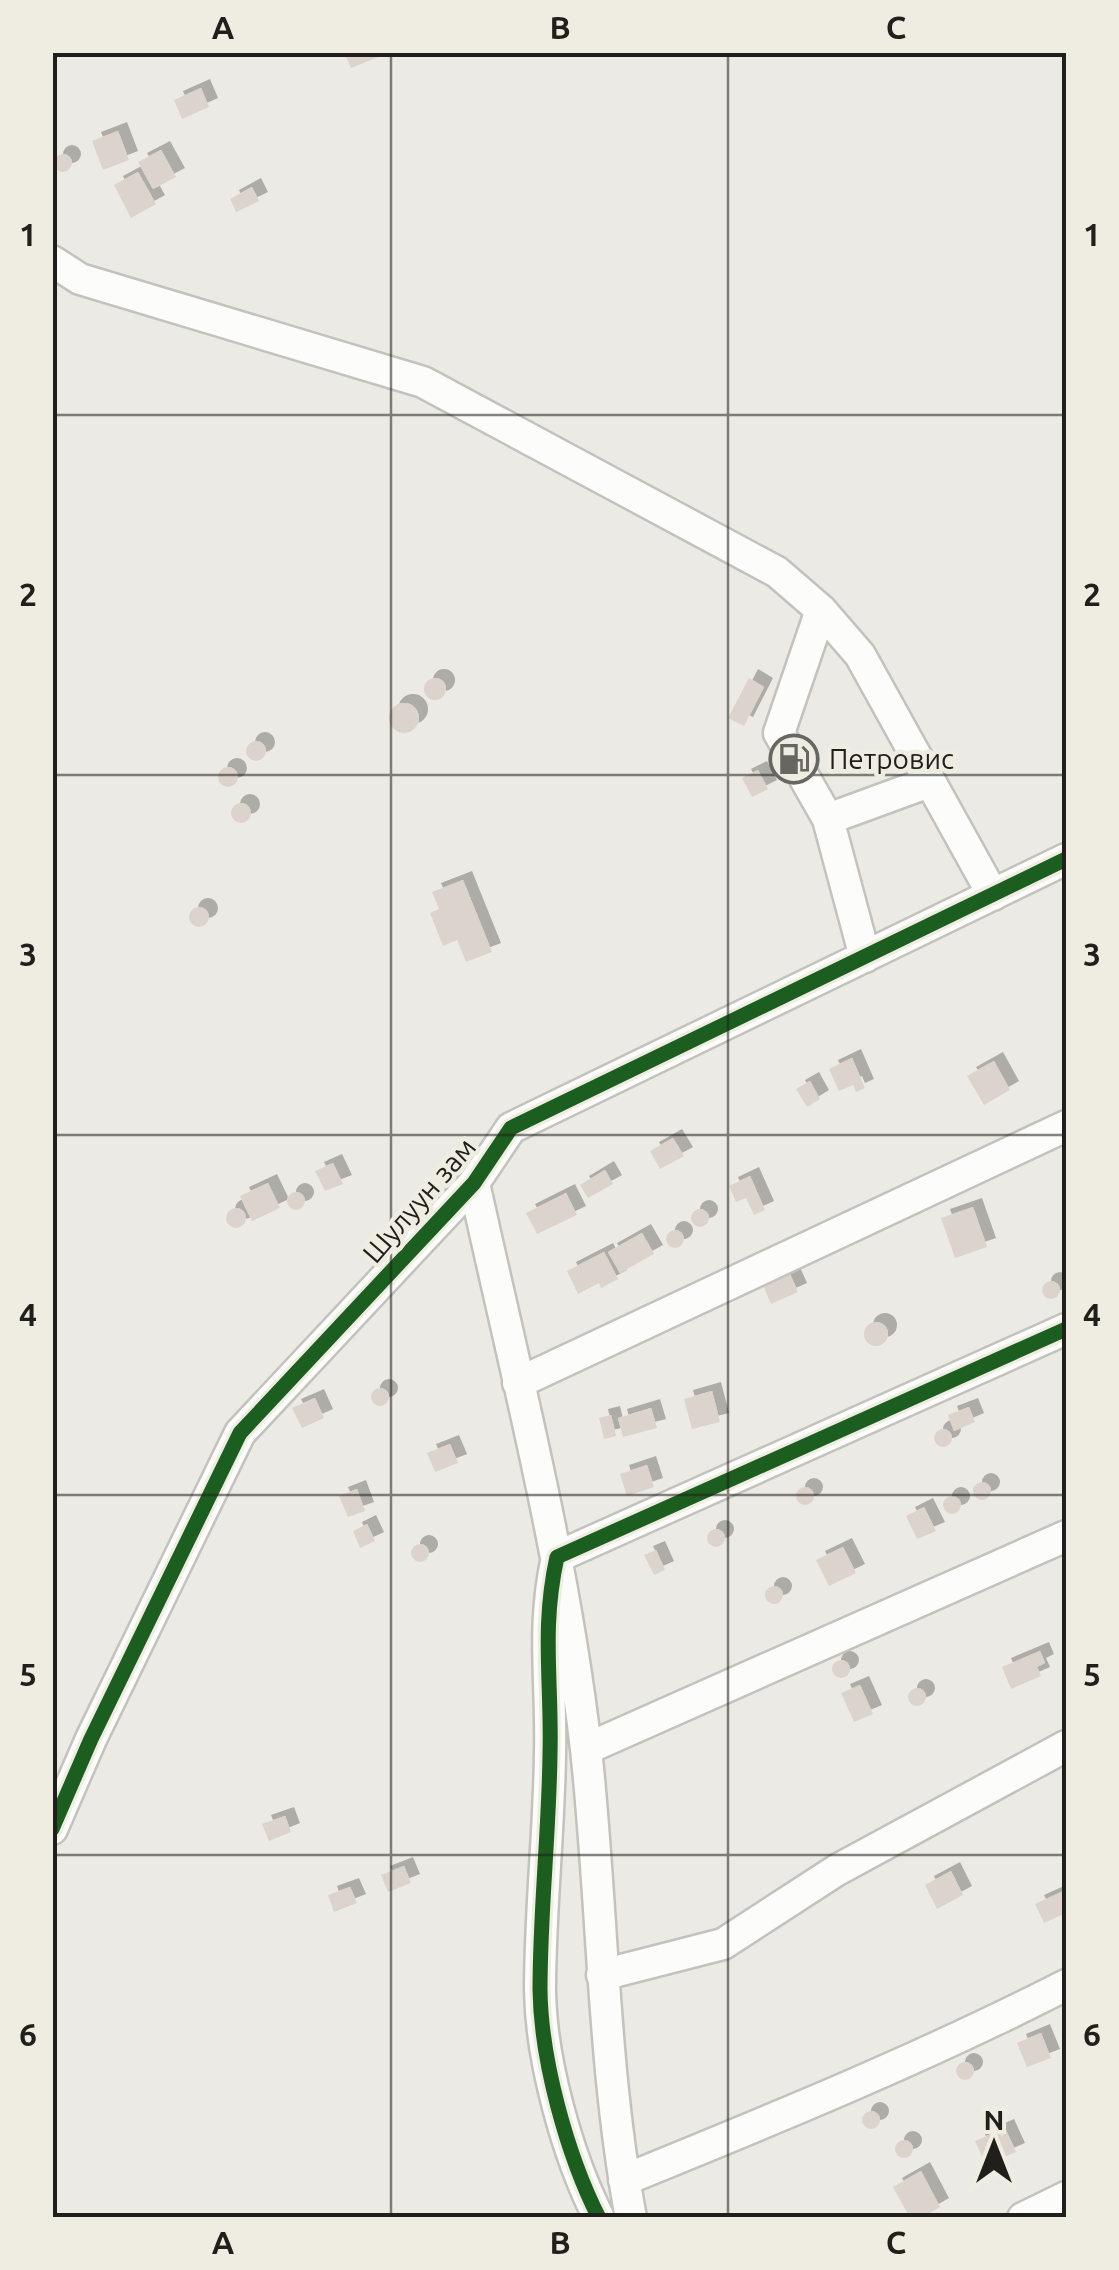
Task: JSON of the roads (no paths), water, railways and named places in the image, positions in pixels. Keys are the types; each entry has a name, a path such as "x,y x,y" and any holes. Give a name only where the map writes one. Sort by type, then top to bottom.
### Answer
{"street":[{"path":"52,261 80,279 423,382 777,572 821,610 860,655 993,895"},
{"path":"821,610 779,733 828,819 866,957"},
{"path":"828,819 929,782"},
{"name":"Шулуун зам","path":"52,1830 91,1739 240,1433 474,1182 512,1128 1066,859"},
{"path":"518,1383 1066,1126"},
{"path":"474,1182 557,1557 586,1749 602,1975 624,2180 632,2218"},
{"path":"557,1557 1066,1329"},
{"path":"586,1749 1066,1536"},
{"path":"557,1557 546,1626 550,1762 540,1994 558,2100 576,2162 599,2218"},
{"path":"602,1975 723,1944 837,1870 1066,1746"},
{"path":"624,2180 928,2052 1066,1985"},
{"path":"1023,2218 1066,2197"}],"place":[{"name":"Петровис","path":"794,759"}]}
